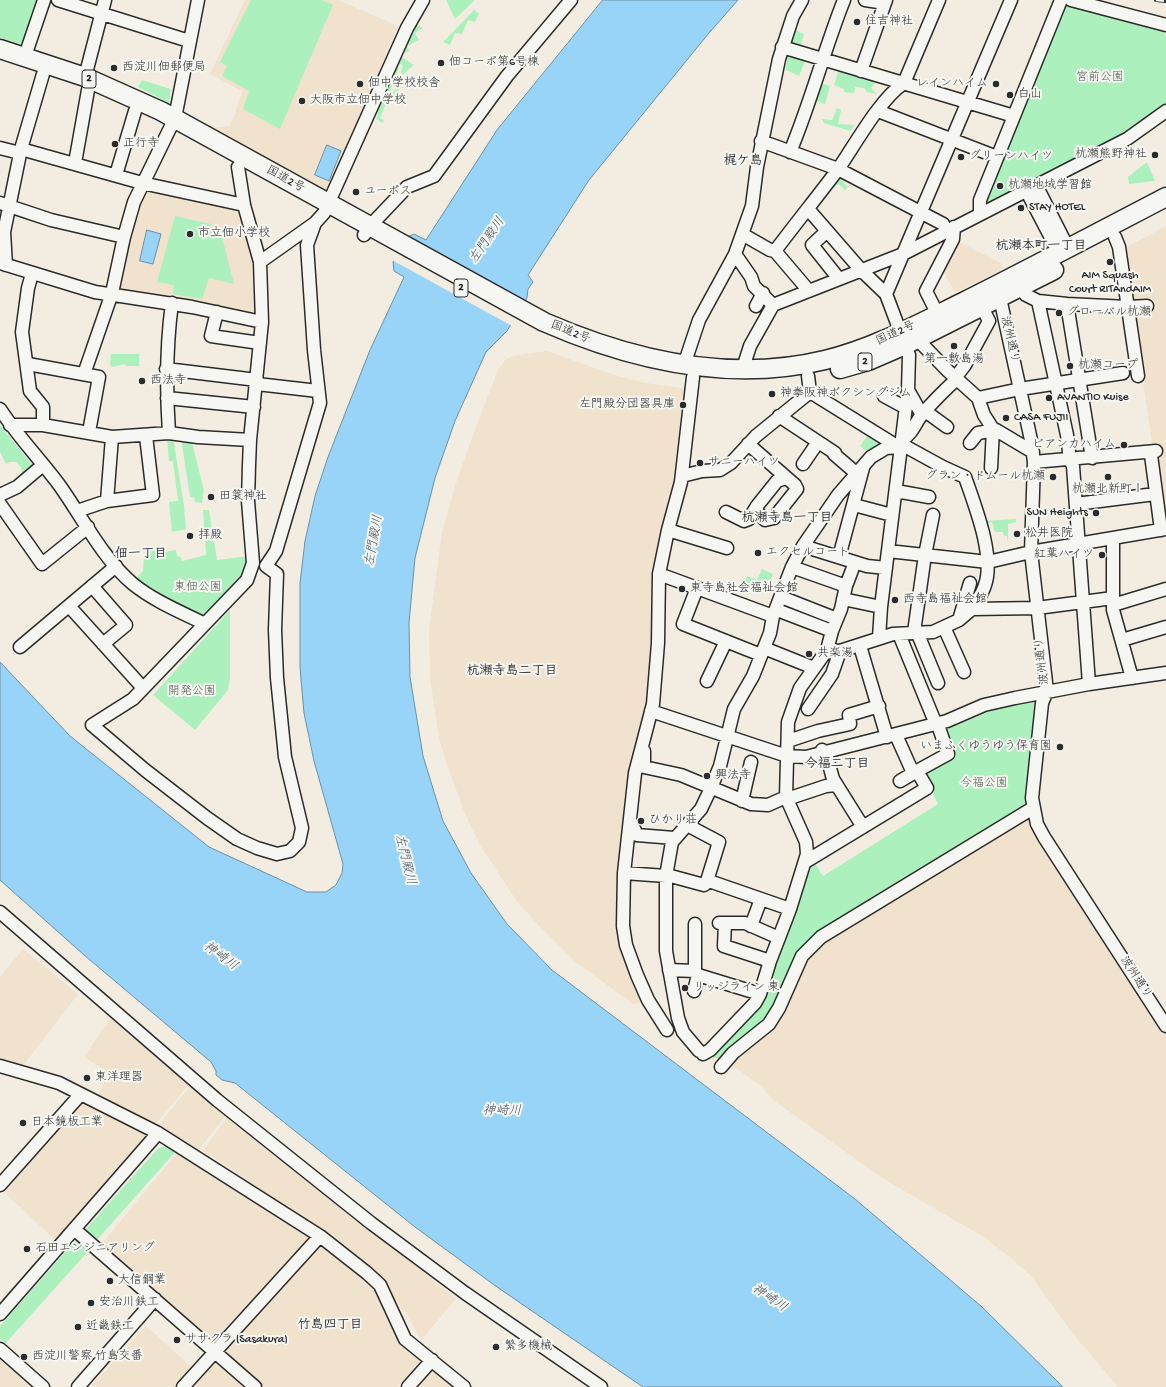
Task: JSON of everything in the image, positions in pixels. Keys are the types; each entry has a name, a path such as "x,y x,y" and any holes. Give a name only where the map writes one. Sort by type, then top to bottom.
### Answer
{"highway":[{"name":"国道2号","path":"0,49 25,56 172,123 323,213"},
{"name":"国道2号","path":"0,60 43,74 86,84 135,111 172,123 238,167 323,213 367,230 542,326 572,346 615,362 670,375 689,371 782,367 823,361 906,339 938,315 997,292 1020,288 1166,211"},
{"name":"国道2号","path":"689,371 747,380 809,384 855,365 997,292 1064,251 1166,197"}],"street":[{"path":"25,56 44,0"},
{"path":"58,0 189,41"},
{"path":"75,163 86,84 104,0"},
{"path":"84,374 112,293 124,237 134,202 172,123 198,0"},
{"path":"251,573 266,566 276,551 320,403 307,245 323,213 406,28 423,0"},
{"path":"367,230 407,186 434,176 507,76 571,0"},
{"path":"667,1030 648,1000 637,975 626,945 623,926 624,873 629,820 640,770 643,740 650,710 653,704 658,643 659,574 668,530 682,476 689,371 698,320 735,254 752,206 761,142 782,47 793,16 802,0"},
{"path":"790,152 830,35 844,0"},
{"path":"861,71 885,2 864,0"},
{"path":"775,250 838,169 878,111 897,88 904,83 939,0"},
{"path":"886,294 969,102 1011,0"},
{"path":"980,213 980,200 1061,0"},
{"path":"1071,0 1166,25"},
{"path":"782,47 1014,116"},
{"path":"43,74 5,204 3,264 95,292 112,293 172,303 262,322"},
{"path":"116,175 135,111"},
{"path":"878,111 997,157"},
{"path":"743,368 750,346 773,305 903,254 950,228 1126,139 1166,111"},
{"path":"761,142 817,160 838,169 950,228 953,239 926,291 938,315"},
{"path":"0,148 75,163 142,183 244,205"},
{"path":"238,167 244,205 260,262 262,322 250,440 248,501 254,563 248,580 133,699 92,726 145,770 207,818 237,839 257,848 277,854 290,851 299,842 302,828 285,757 277,678 275,630 277,574 266,566"},
{"path":"1031,188 1064,251"},
{"path":"5,204 51,220 124,237"},
{"path":"808,209 861,270 886,294 906,339 909,355 908,390 881,607 879,638"},
{"path":"260,262 323,213"},
{"path":"827,231 812,245 839,279"},
{"path":"742,234 770,250 775,250 809,291"},
{"path":"1115,237 1119,247 1138,376"},
{"path":"735,254 751,277 754,286 763,293 773,305"},
{"path":"32,274 28,288 22,332 28,364 30,391 43,406 43,425"},
{"path":"1020,288 1026,295 1038,301 1128,307 1147,306"},
{"name":"波州通り","path":"997,292 1020,389 1033,457 1031,552 1047,691 1042,703 1032,798 1037,824 1166,1026"},
{"path":"756,306 763,293"},
{"path":"1038,301 1056,384 1070,460 1073,466 1089,684"},
{"path":"169,433 166,369 167,338 172,303"},
{"path":"1067,304 1092,458"},
{"path":"217,312 211,336 260,343"},
{"path":"855,562 846,586 827,650 800,688 788,722 787,798 806,842 807,854 790,909 778,938 760,994 755,1003 710,1050 701,1052 684,1032 678,1018 669,970 665,923 667,876 674,838 701,809 711,788 720,766 726,735 734,709 753,676 770,633 775,613 792,566 803,546 838,495 860,469 871,457 886,448 900,445 909,436 924,413 944,389 956,379 965,366 989,321 986,314"},
{"path":"906,339 978,398 993,430 991,468"},
{"path":"28,364 99,377 89,432"},
{"path":"166,369 318,391"},
{"path":"978,398 1020,389 1123,373"},
{"path":"682,476 702,471 720,470 731,463 748,444 779,416 809,384 900,445 943,467 966,472 986,547 986,559 988,562 985,585 972,609 959,620 933,632 916,632 879,638 840,652 827,650"},
{"path":"908,390 924,413 947,428"},
{"path":"884,396 906,408"},
{"path":"167,398 254,407"},
{"path":"0,409 10,425 43,465 116,566 137,586 161,602 205,624"},
{"path":"779,416 835,453 834,454 860,469"},
{"path":"10,425 43,425 112,437 146,436 169,433 198,437 250,440"},
{"path":"888,551 988,562 1031,552 1163,530 1155,494 1154,453 1070,460 1033,457 1001,433 993,430 978,433 970,443"},
{"path":"77,511 107,501 153,494 146,436"},
{"path":"107,501 112,437"},
{"path":"803,464 818,442"},
{"path":"748,444 797,489 774,518 765,520 757,512 757,506"},
{"path":"0,495 17,487 43,465"},
{"path":"839,557 854,505 860,469"},
{"path":"726,512 744,521 749,519 757,506 777,481 786,478"},
{"path":"896,491 930,497"},
{"path":"1076,504 1155,494"},
{"path":"0,504 42,564 88,527"},
{"path":"854,505 892,515"},
{"path":"933,515 925,555 916,632 938,683"},
{"path":"668,530 712,539 727,548"},
{"path":"1113,539 1113,610 1132,678"},
{"path":"803,546 867,566 886,568"},
{"path":"20,647 116,566"},
{"path":"792,566 846,586"},
{"path":"659,574 697,588 832,631"},
{"path":"959,620 970,582"},
{"path":"92,586 126,625 103,644"},
{"path":"697,588 683,624 726,641 814,668"},
{"path":"972,609 1037,608 1083,603 1113,602 1166,589"},
{"path":"781,597 837,619"},
{"path":"843,599 881,607"},
{"path":"69,606 143,688"},
{"path":"1122,640 1166,627"},
{"path":"944,628 964,672"},
{"path":"899,634 948,754 900,781"},
{"path":"707,681 726,641"},
{"path":"804,862 927,788 892,736 879,706 860,646"},
{"path":"808,709 832,674 840,652"},
{"path":"650,710 787,756 806,757 823,751 892,736 936,722 947,721 984,705 1047,691 1166,673"},
{"path":"788,742 818,731 850,724 849,715 879,706"},
{"path":"823,751 836,785 863,827"},
{"path":"742,801 751,762"},
{"path":"640,770 681,775 742,801 763,806 826,786 836,785"},
{"path":"721,1067 733,1053 769,1024 780,1008 802,956 821,937 1034,808"},
{"path":"629,820 632,822 637,835 674,838"},
{"path":"624,873 667,876 704,885 707,882 719,842 687,825"},
{"path":"707,882 790,909"},
{"path":"751,926 761,899"},
{"path":"0,912 217,1100 359,1213 465,1293 601,1387"},
{"path":"770,961 724,946 722,923 745,923 778,938"},
{"path":"694,991 697,973 695,924"},
{"path":"669,970 697,973 760,994"},
{"path":"0,1066 59,1084 158,1133 320,1236 380,1285 406,1339 464,1387"},
{"path":"0,1185 80,1095"},
{"path":"0,1314 158,1133"},
{"path":"74,1229 255,1387"},
{"path":"183,1387 320,1236"},
{"path":"78,1387 155,1299"},
{"path":"0,1349 43,1387"},
{"path":"408,1387 432,1360"}],"shaded area":[{"name":"大阪市立佃中学校","path":"245,0 338,0 398,26 328,191 212,128 229,126 235,114 242,91 210,74"},
{"name":"市立佃小学校","path":"142,188 240,209 257,258 260,317 117,293 115,289"},
{"path":"1166,226 1166,523 1164,522 1123,249"},
{"path":"957,241 1001,263 1004,268 955,293 942,268"},
{"path":"547,351 614,375 646,383 687,389 652,687 620,918 643,1002 633,1004 573,960 541,928 516,900 480,845 465,814 446,762 439,738 430,678 429,629 442,532 457,480 474,432 498,370 506,359 513,356"},
{"path":"1025,818 1031,820 1034,833 1166,1037 1166,1387 1118,1387 1073,1334 1031,1276 1011,1258 982,1236 882,1178 773,1100 760,1085 730,1064 807,956 821,943"},
{"path":"23,949 78,994 22,1067 7,1064 0,1059 0,977"},
{"path":"110,1018 189,1084 153,1127 97,1099 108,1072 84,1057"},
{"path":"191,1085 227,1114 196,1153 157,1127"},
{"path":"81,1103 144,1133 145,1137 55,1240 4,1192"},
{"path":"229,1115 456,1299 421,1340 406,1313 372,1273 230,1168 203,1151"},
{"name":"安治川鉄工","path":"180,1149 315,1238 219,1347 101,1245"},
{"path":"320,1243 369,1279 407,1332 429,1351 397,1387 264,1387 224,1353"},
{"path":"146,1326 194,1369 177,1387 94,1387 92,1385"},
{"path":"432,1355 473,1387 405,1387"},
{"path":"0,1360 31,1387 0,1387"},
{"path":"214,1361 243,1387 192,1387"}],"green space":[{"path":"0,0 40,0 24,45 0,38"},
{"path":"251,0 322,0 333,5 280,129 243,109 249,91 222,76 227,66 220,62"},
{"path":"446,0 475,0 455,19"},
{"name":"宮前公園","path":"1068,3 1162,28 1166,36 1166,107 1122,137 988,205 984,199 1063,6"},
{"path":"476,8 475,11 479,13 475,22 468,20 462,34 455,33 450,45 443,42"},
{"path":"417,25 423,28 415,33 419,40 407,46 409,51 405,53 403,51"},
{"path":"793,29 804,34 799,49 792,47 790,42"},
{"path":"787,55 803,56 816,62 805,61 799,76 786,70"},
{"path":"400,56 414,65 402,75 401,72 403,66 401,64 399,65 397,74 401,77 393,85 389,93 383,95"},
{"path":"839,69 878,80 871,88 877,94 867,92 864,88 855,87 854,93 844,92 844,89 834,85"},
{"path":"142,80 171,89 169,103 138,87"},
{"path":"821,83 830,86 825,104 816,101 819,91 817,89"},
{"path":"401,85 394,99 388,99 380,118 384,120 383,123 376,119 378,115 377,112 382,101"},
{"path":"837,108 841,110 838,124 855,125 850,131 824,123 822,119 832,120"},
{"path":"1147,162 1155,181 1129,184 1128,177"},
{"path":"839,174 847,177 843,182 848,187 845,190 838,184 829,192 825,190"},
{"path":"175,216 211,224 211,228 221,233 234,284 209,278 202,299 173,294 174,285 157,282"},
{"path":"111,354 139,354 139,366 126,366 125,364 112,367 110,364"},
{"path":"0,425 34,467 16,482 22,474 21,467 16,462 6,464 0,452"},
{"path":"870,432 882,440 882,445 869,453 860,446"},
{"path":"167,437 173,437 184,506 186,529 172,532 169,502 178,501 173,461 169,461"},
{"path":"182,438 191,439 204,490 202,503 194,502 195,498 190,497"},
{"name":"東佃公園","path":"203,510 209,510 217,560 250,556 244,575 206,617 201,617 161,598 135,579 143,571 144,554 158,546 164,552 176,550 177,556 181,557 182,561 206,555"},
{"path":"1016,519 1016,522 1008,524 1008,544 1007,536 1004,536 1003,532 995,532 992,522 984,524 981,521"},
{"path":"762,569 773,574 769,584 763,581 759,584 756,591 743,585 747,576 757,580"},
{"name":"開発公園","path":"230,610 230,679 228,690 195,730 153,695"},
{"name":"今福公園","path":"1035,701 1037,706 1027,782 1026,804 1022,810 821,933 767,1019 720,1058 713,1058 713,1052 750,1012 809,862 813,860 823,876 938,804 923,774 952,756 944,734 949,728 996,709"},
{"path":"167,1146 177,1150 96,1241 87,1233 86,1229 152,1155 159,1148"},
{"path":"76,1240 91,1248 5,1344 0,1338 0,1326"}],"water":[{"path":"603,0 738,0 709,33 589,180 528,275 533,282 528,289 527,298 507,331 486,352 455,421 435,478 415,558 409,623 410,677 423,756 443,821 471,873 507,924 552,970 855,1199 982,1307 1063,1387 643,1387 497,1287 415,1227 235,1083 222,1080 216,1075 216,1071 211,1062 84,955 0,880 0,662 70,736 209,847 307,892 326,892 336,885 342,873 343,864 314,761 304,713 300,668 300,583 305,541 315,496 328,457 370,350 404,277 394,271 393,262 407,237 414,234 426,240 497,130"},
{"path":"327,145 341,151 329,181 315,175"},
{"path":"147,230 161,234 153,264 140,261"}],"pier":[{"path":"405,237 526,303 512,326 392,260"}],"railway":[{"path":"1156,0 1166,1"}],"place":[{"name":"住吉神社","path":"857,22"},
{"name":"佃コーポ第6号棟","path":"441,63"},
{"name":"西淀川佃郵便局","path":"114,68"},
{"name":"佃中学校校舎","path":"360,84"},
{"name":"レインハイム","path":"996,84"},
{"name":"白山","path":"1010,95"},
{"name":"大阪市立佃中学校","path":"302,101"},
{"name":"正行寺","path":"115,144"},
{"name":"杭瀬熊野神社","path":"1155,155"},
{"name":"グリーンハイツ","path":"961,157"},
{"name":"杭瀬地域学習館","path":"1000,186"},
{"name":"ユーポス","path":"356,192"},
{"name":"STAY HOTEL","path":"1021,208"},
{"name":"市立佃小学校","path":"190,234"},
{"name":"AIM Squash Court RITAndAIM","path":"1110,262"},
{"name":"グローバル杭瀬","path":"1059,313"},
{"name":"第一敷島湯","path":"954,346"},
{"name":"杭瀬コープ","path":"1070,366"},
{"name":"西法寺","path":"142,381"},
{"name":"神拳阪神ボクシングジム","path":"772,394"},
{"name":"AVANTIO Kuise","path":"1049,398"},
{"name":"左門殿分団器具庫","path":"683,405"},
{"name":"CASA FUJII","path":"1006,418"},
{"name":"ビアンカハイム","path":"1124,445"},
{"name":"サニーハイツ","path":"700,463"},
{"name":"グラン・ドムール杭瀬","path":"1053,477"},
{"name":"杭瀬北新町Ⅰ","path":"1108,477"},
{"name":"田簑神社","path":"211,497"},
{"name":"SUN Heights","path":"1096,513"},
{"name":"松井医院","path":"1017,534"},
{"name":"拝殿","path":"190,536"},
{"name":"エクセルコート","path":"758,553"},
{"name":"紅葉ハイツ","path":"1102,555"},
{"name":"東寺島社会福祉会館","path":"682,589"},
{"name":"西寺島福祉会館","path":"895,600"},
{"name":"共楽湯","path":"809,654"},
{"name":"いまふくゆうゆう保育園","path":"1060,747"},
{"name":"興法寺","path":"707,776"},
{"name":"ひかり荘","path":"641,821"},
{"name":"リッジライン 東","path":"685,988"},
{"name":"東洋理器","path":"87,1078"},
{"name":"日本鏡板工業","path":"23,1123"},
{"name":"石田エンジニアリング","path":"27,1249"},
{"name":"大信鋼業","path":"110,1281"},
{"name":"安治川鉄工","path":"91,1303"},
{"name":"近畿鉄工","path":"78,1327"},
{"name":"ササクラ (Sasakura)","path":"177,1340"},
{"name":"繁多機械","path":"496,1347"},
{"name":"西淀川警察 竹島交番","path":"24,1357"}],"district":[{"name":"梶ケ島","path":"743,162"},
{"name":"杭瀬本町一丁目","path":"1041,247"},
{"name":"杭瀬寺島一丁目","path":"787,519"},
{"name":"佃一丁目","path":"141,555"},
{"name":"杭瀬寺島二丁目","path":"512,672"},
{"name":"今福二丁目","path":"837,765"},
{"name":"竹島四丁目","path":"330,1326"}],"water label":[{"name":"左門殿川","path":"488,241"},
{"name":"左門殿川","path":"375,541"},
{"name":"左門殿川","path":"404,860"},
{"name":"神崎川","path":"220,957"},
{"name":"神崎川","path":"502,1112"},
{"name":"神崎川","path":"769,1299"}]}
